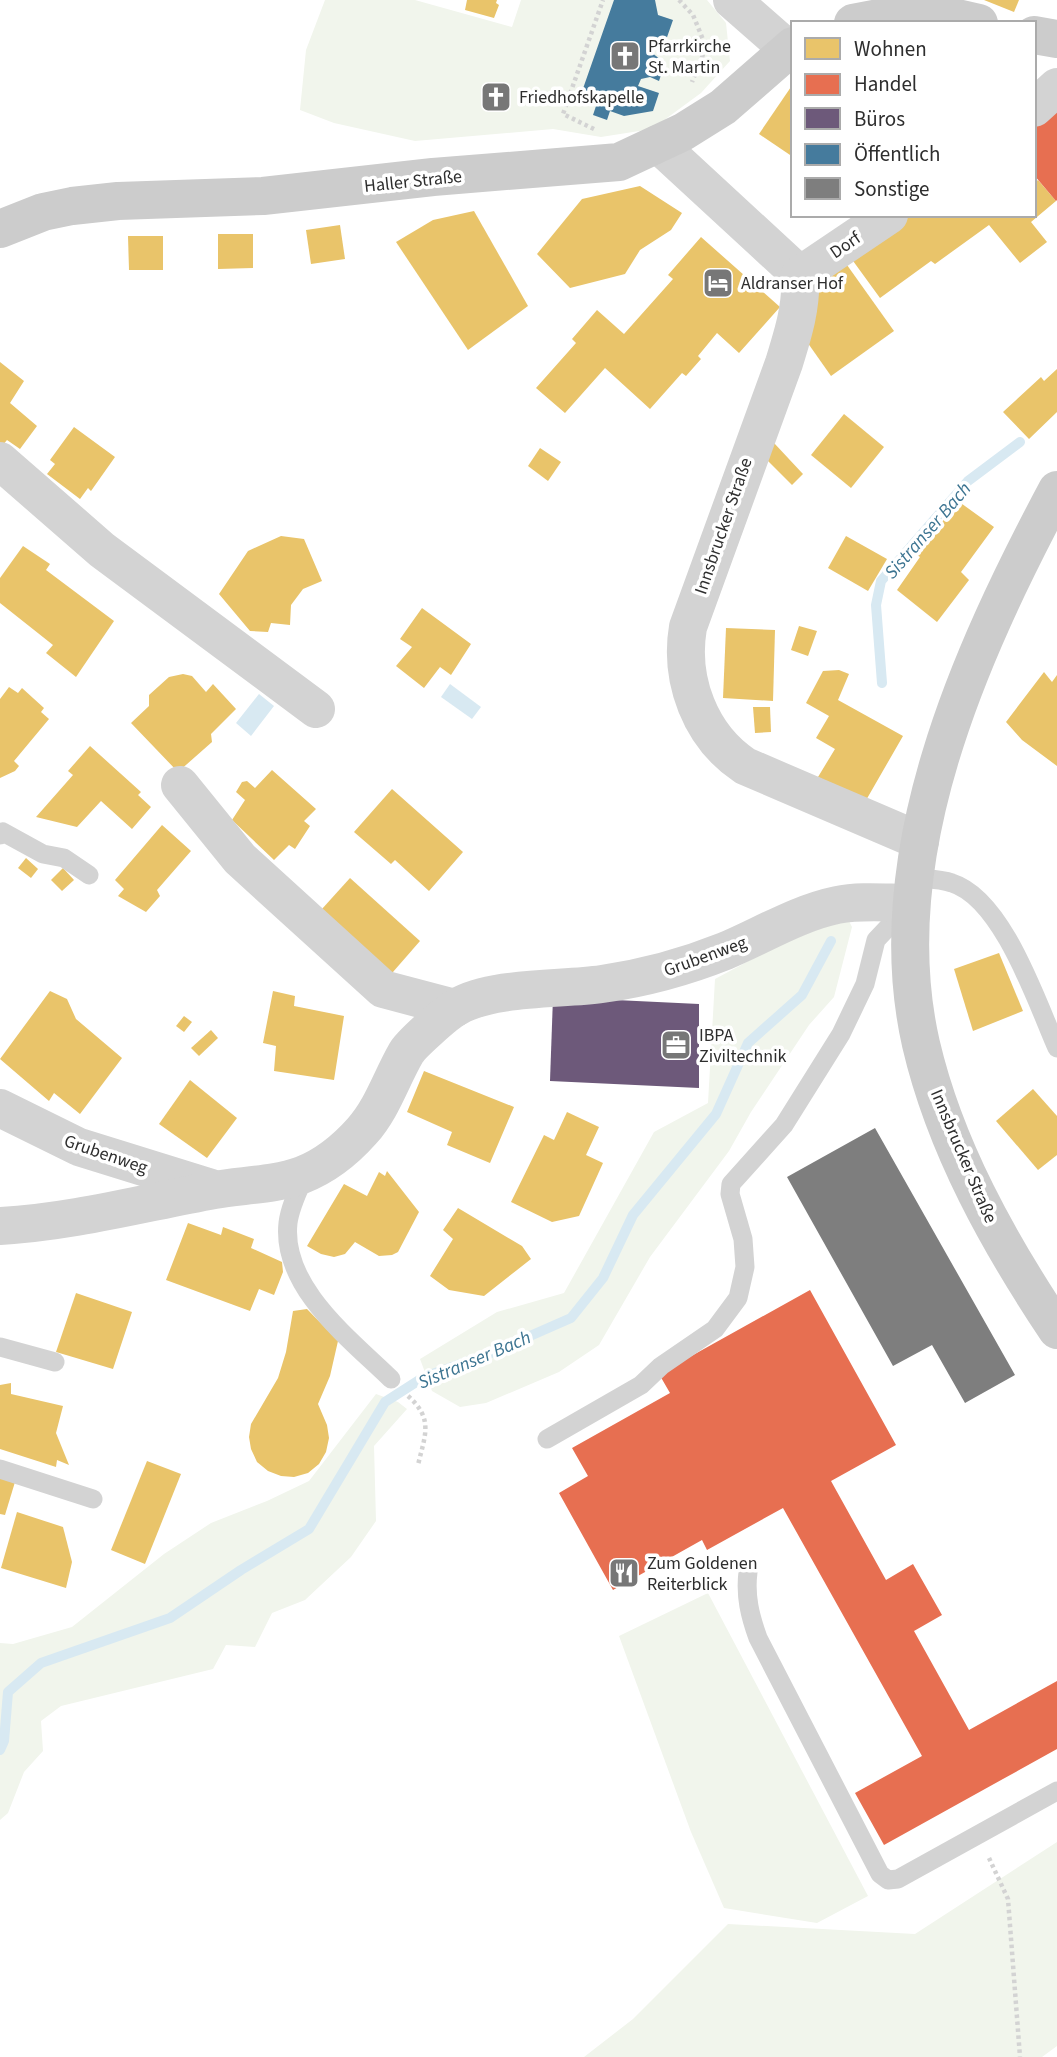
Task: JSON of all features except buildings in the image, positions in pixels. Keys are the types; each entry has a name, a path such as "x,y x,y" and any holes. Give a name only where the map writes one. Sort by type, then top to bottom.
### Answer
{"main road":[{"path":"863,21 894,15 934,13 970,21"},
{"path":"1036,35 1057,38"},
{"name":"Haller Straße","path":"0,229 43,212 118,201 263,196 433,177 620,162 683,132 723,107 790,47"},
{"name":"Innsbrucker Straße","path":"1057,490 1023,554 955,710 936,773 915,874 912,986 921,1043 944,1119 985,1210 1026,1284 1057,1330"}],"street":[{"path":"732,0 790,47"},
{"path":"1036,106 1057,87"},
{"path":"658,145 800,275"},
{"name":"Dorf","path":"800,275 886,217"},
{"name":"Innsbrucker Straße","path":"800,275 800,304 793,333 688,627 685,652 687,681 707,726 736,760 915,874"},
{"path":"0,461 102,550 316,709"},
{"path":"180,785 240,859 383,989 455,1008"},
{"name":"Grubenweg","path":"0,1226 108,1211 216,1190 289,1180 324,1164 361,1132 383,1100 407,1050 455,1008 503,993 604,983 675,970 816,911 849,903 915,874"},
{"name":"Grubenweg","path":"0,1108 79,1147 216,1190"}],"lane":[{"path":"0,835 3,832 43,854 64,858 89,875"},
{"path":"547,1440 641,1385 661,1366 715,1329 737,1298 744,1267 743,1239 730,1194 731,1184 784,1125 841,1034 865,984 876,940 915,874 952,883 971,893 991,915 1014,950 1057,1048"},
{"path":"306,1173 288,1222 288,1242 295,1269 323,1313 391,1379"},
{"path":"0,1347 55,1362"},
{"path":"0,1469 93,1499"},
{"path":"748,1572 746,1588 758,1638 880,1874 888,1880 898,1880 1057,1791"}],"path":[{"path":"601,132 564,114 603,0"},
{"path":"679,0 693,15 706,47 693,81 684,89"},
{"path":"706,47 718,46"},
{"path":"408,1396 423,1412 425,1421 426,1432 418,1465"},
{"path":"978,1835 1008,1899 1020,2057"}],"shaded area":[{"path":"325,0 415,0 512,27 521,0 707,0 726,23 730,61 701,93 652,129 601,137 553,129 415,141 334,123 300,110 306,50"},
{"path":"450,684 481,707 472,719 441,697"},
{"path":"259,694 274,706 251,736 236,723"},
{"path":"846,915 852,927 834,997 809,1025 751,1112 729,1151 650,1257 599,1345 559,1372 486,1403 460,1407 432,1391 420,1359 497,1312 564,1293 654,1132 708,1103 715,979 801,933"},
{"path":"376,1394 398,1402 407,1409 374,1446 376,1521 351,1557 305,1600 272,1613 255,1647 226,1645 213,1669 61,1706 41,1721 43,1751 24,1772 8,1813 0,1820 0,1643 13,1644 72,1627 164,1554 211,1523 309,1481"},
{"path":"708,1593 868,1896 817,1923 724,1908 691,1832 619,1636"},
{"path":"1057,1842 1057,2046 1042,2057 584,2057 633,2019 728,1924 915,1934"}],"waterway":[{"name":"Sistranser Bach","path":"882,683 876,605 881,581 968,481 1020,442"},
{"name":"Sistranser Bach","path":"0,1750 4,1741 8,1692 41,1663 170,1618 241,1570 309,1529 385,1402 424,1377 489,1354 571,1318 603,1278 633,1215 716,1114 748,1043 802,995 831,941"}],"place":[{"name":"Pfarrkirche St. Martin","path":"625,56"},
{"name":"Friedhofskapelle","path":"496,97"},
{"name":"Aldranser Hof","path":"718,283"},
{"name":"IBPA Ziviltechnik","path":"676,1045"},
{"name":"Zum Goldenen Reiterblick","path":"624,1573"}]}
